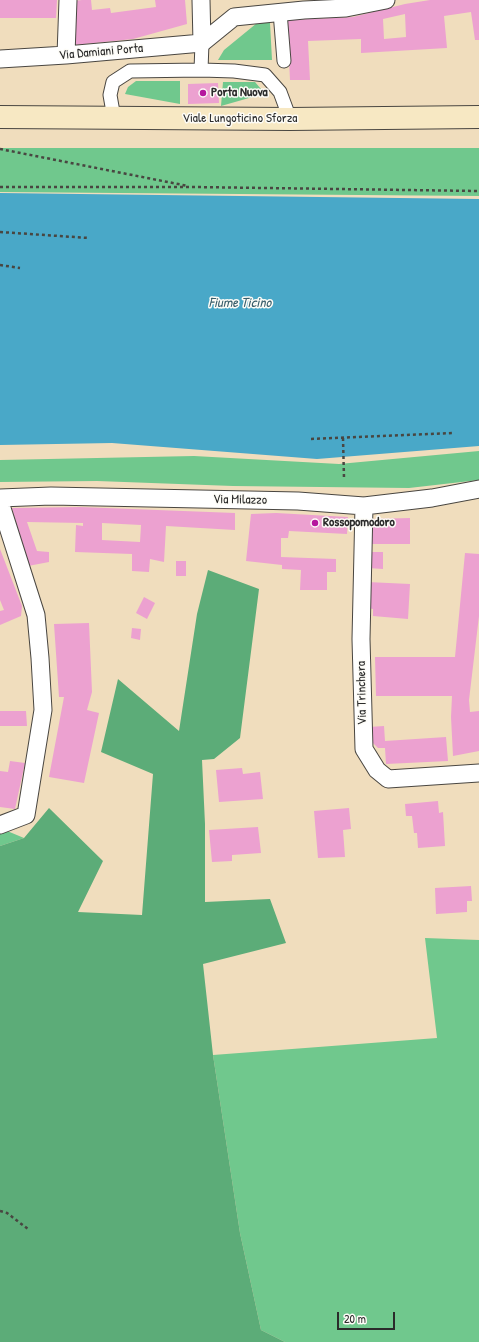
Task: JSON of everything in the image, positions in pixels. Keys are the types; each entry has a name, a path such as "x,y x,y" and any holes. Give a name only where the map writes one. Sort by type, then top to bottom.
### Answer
{"main road":[{"name":"Viale Lungoticino Sforza","path":"0,117 290,119 479,117"}],"street":[{"path":"66,56 68,0"},
{"path":"200,70 202,43 201,0"},
{"path":"202,43 234,17 280,12 304,5 346,8 386,0"},
{"path":"280,12 284,61"},
{"name":"Via Damiani Porta","path":"0,59 66,56 202,43"},
{"path":"114,118 110,95 114,82 130,71 200,70 234,71 265,75 280,92 290,119"},
{"name":"Via Milazzo","path":"0,498 51,496 282,501 364,506 432,498 479,490"},
{"path":"0,502 36,615 43,710 26,815 0,825"},
{"name":"Via Trinchera","path":"364,506 361,639 364,749 377,770 388,779 479,773"}],"path":[{"path":"0,149 194,187"},
{"path":"0,187 194,187 479,191"},
{"path":"0,232 89,238"},
{"path":"0,265 20,268"},
{"path":"311,439 453,433"},
{"path":"343,438 344,478"},
{"path":"0,1211 7,1213 28,1229"}],"green space":[{"path":"257,23 270,23 272,60 218,60 224,50"},
{"path":"136,81 180,81 180,104 125,94 128,87"},
{"path":"223,82 255,82 263,94 221,106"},
{"path":"0,148 479,148 479,196 0,192"},
{"path":"479,451 479,480 409,488 233,486 97,481 0,482 0,460 194,456 339,464"},
{"path":"208,570 259,589 240,738 214,759 202,760 205,824 205,902 270,899 286,943 203,964 213,1055 240,1233 261,1330 285,1342 0,1342 0,846 24,838 49,808 103,861 78,912 142,915 153,774 101,752 118,679 179,731 197,614"},
{"path":"0,828 24,838 0,846"},
{"path":"425,938 479,940 479,1342 285,1342 261,1330 240,1233 213,1055 437,1038"}],"water":[{"name":"Fiume Ticino","path":"0,193 479,199 479,446 317,459 112,443 0,445"}],"building":[{"path":"0,0 57,0 56,18 0,18"},
{"path":"91,0 92,10 110,8 111,13 156,7 155,0 185,0 187,24 133,39 75,45 74,1"},
{"path":"430,0 479,0 479,40 475,40 471,12 444,16 447,48 361,53 361,39 308,41 310,80 290,80 287,20 353,17 405,4","holes":["405,14 406,37 384,39 383,19"]},
{"name":"Porta Nuova","path":"218,83 219,103 188,104 188,84"},
{"path":"80,507 235,513 235,530 166,526 164,562 150,559 149,572 132,571 132,554 75,552 76,525 83,526 83,523 27,522 37,551 49,552 49,562 28,566 12,508","holes":["102,523 141,525 140,542 102,540"]},
{"path":"276,513 348,517 347,534 289,531 288,538 281,538 281,557 336,559 336,572 327,572 327,590 300,590 301,570 282,569 282,565 246,561 251,514"},
{"path":"410,518 410,544 369,544 371,519"},
{"path":"0,549 22,606 21,616 0,625 0,611 4,610 0,600"},
{"path":"369,552 383,552 383,569 368,568"},
{"path":"465,553 479,554 479,616 469,700 470,712 479,711 479,751 453,756 451,717 452,696 376,696 375,657 455,657"},
{"path":"176,561 186,561 186,576 176,576"},
{"path":"367,582 410,584 408,619 373,616 373,609 366,608"},
{"path":"144,597 155,603 147,619 136,613"},
{"path":"89,623 92,692 87,710 99,713 84,783 49,777 64,697 59,697 54,624"},
{"path":"132,628 141,629 140,640 131,638"},
{"path":"0,711 26,711 27,726 0,726"},
{"path":"384,726 385,741 446,737 448,761 386,764 385,748 378,748 369,739 369,727"},
{"path":"10,761 25,763 15,809 0,807 0,771 8,772"},
{"path":"242,768 243,774 260,772 263,799 219,802 216,770"},
{"path":"438,801 439,813 443,812 445,846 418,848 417,833 414,833 412,816 406,816 405,804"},
{"path":"349,808 351,829 343,830 345,857 318,858 314,811"},
{"path":"258,827 261,853 232,855 232,861 212,862 209,830"},
{"path":"471,886 472,901 467,901 467,912 436,914 435,888"}],"place":[{"name":"Porta Nuova","path":"203,93"},
{"name":"Rossopomodoro","path":"315,523"}]}
